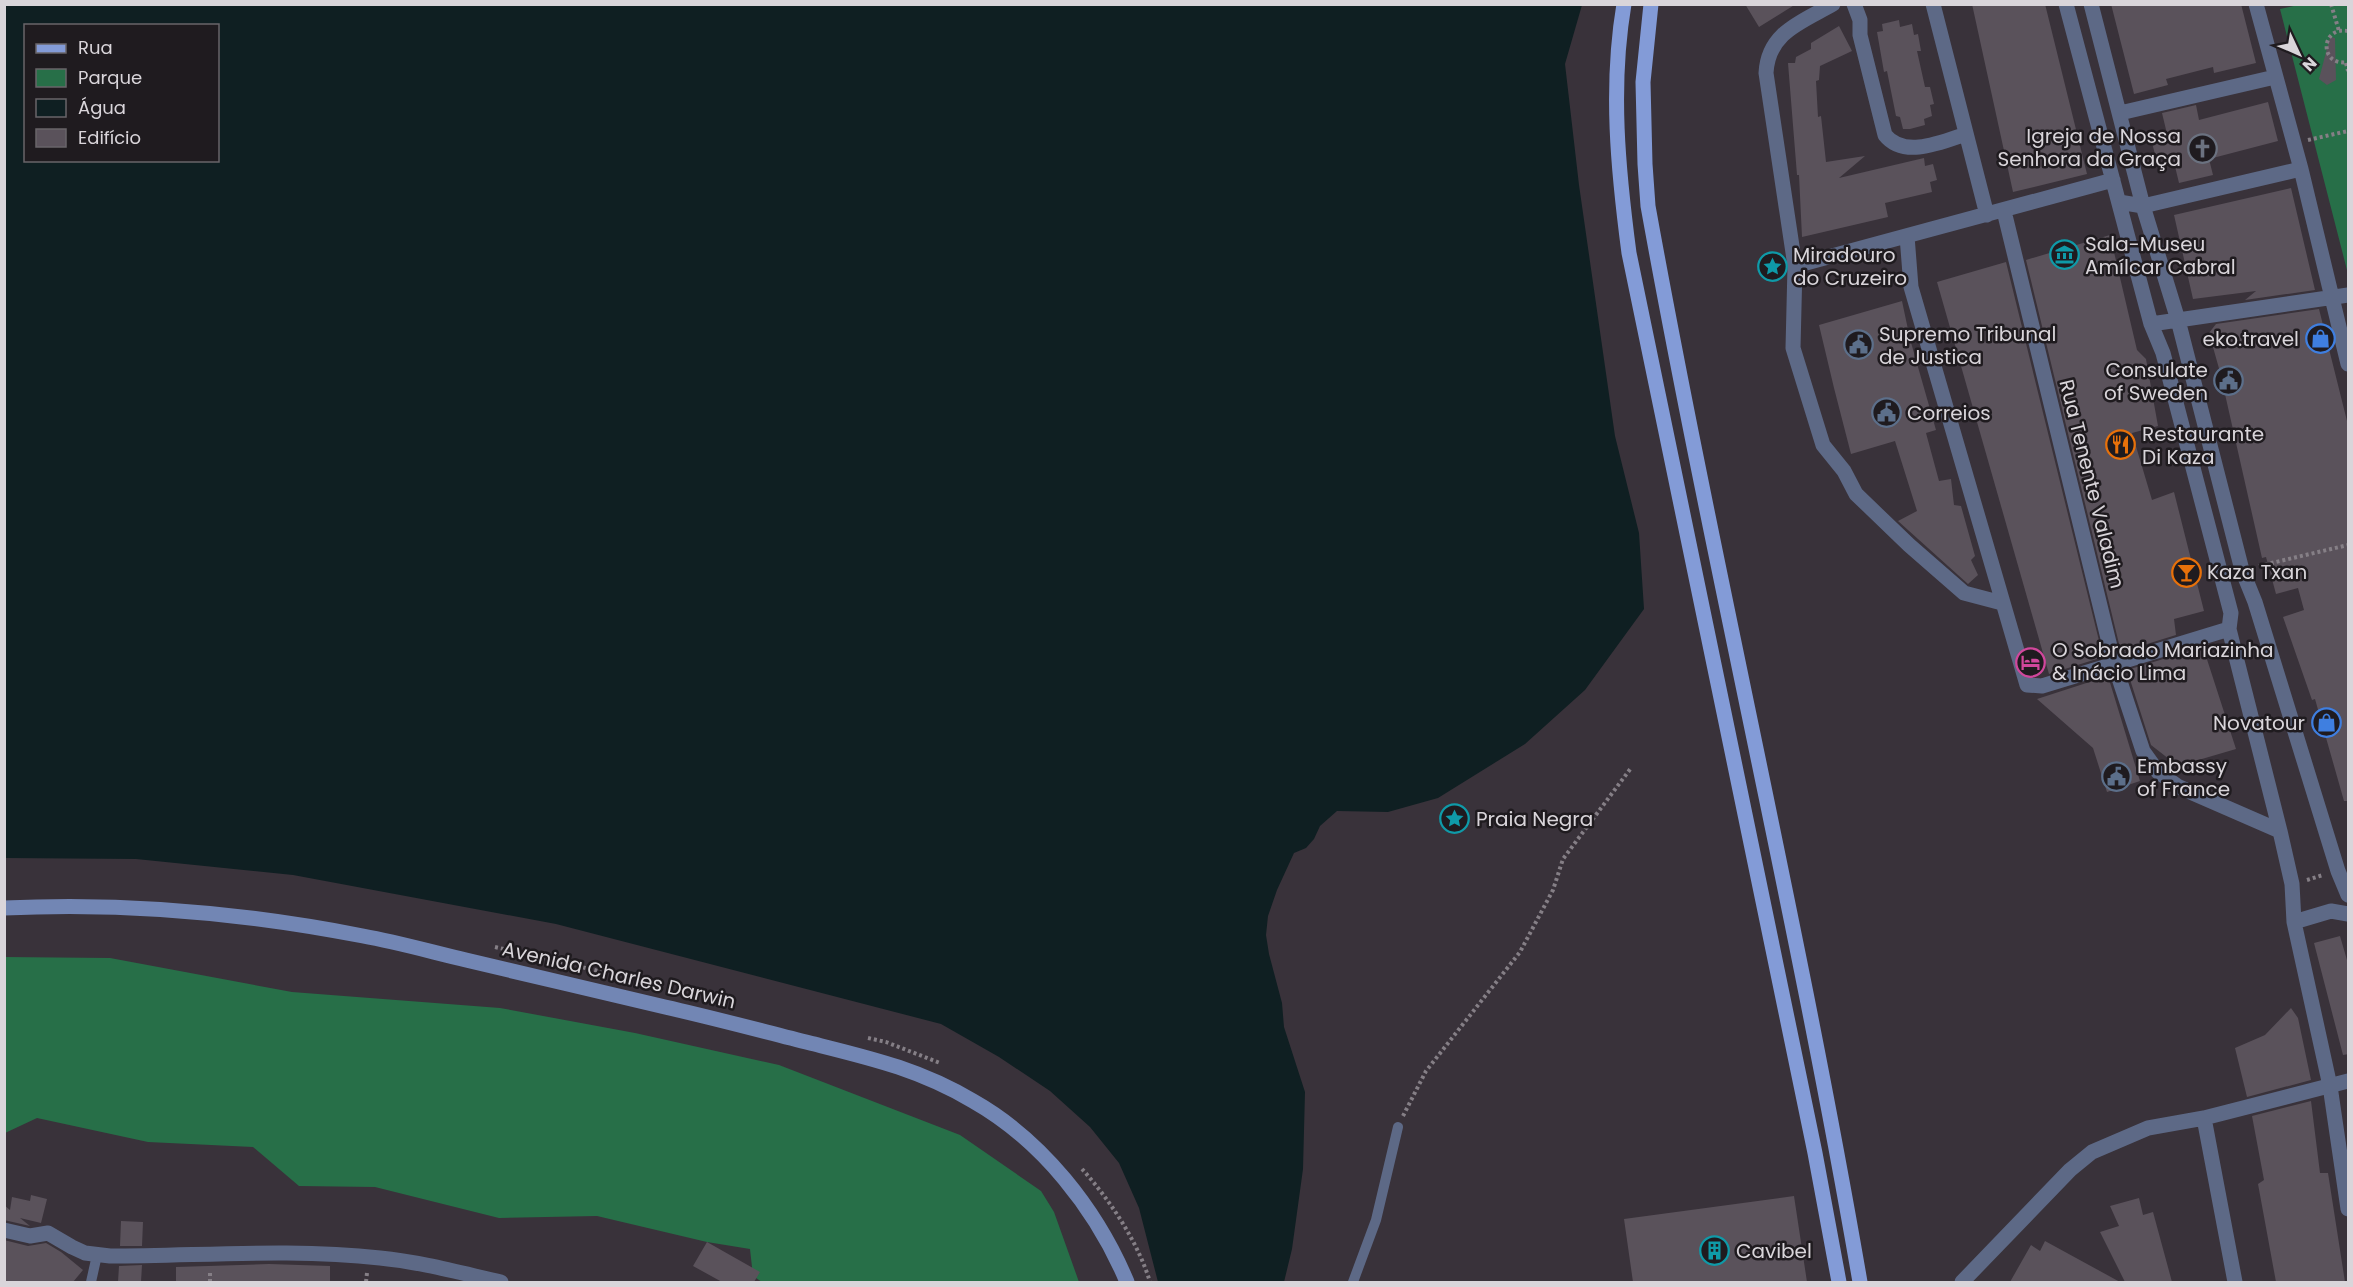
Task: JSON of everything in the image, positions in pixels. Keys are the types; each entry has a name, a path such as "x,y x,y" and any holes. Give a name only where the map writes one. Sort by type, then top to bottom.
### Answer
{"main road":[{"path":"1624,4 1619,34 1616,87 1617,140 1629,253 1815,1153 1839,1282"},
{"path":"1651,4 1643,82 1644,154 1648,206 1723,592 1797,940 1832,1119 1860,1282"},
{"name":"Avenida Charles Darwin","path":"4,908 68,907 197,912 250,917 364,936 721,1020 899,1066 934,1080 976,1102 1010,1126 1050,1164 1079,1196 1102,1230 1127,1282"}],"street":[{"path":"1833,4 1789,29 1771,48 1767,59 1766,73 1796,266 1793,348 1823,445 1844,471 1856,494 1964,593 2002,603"},
{"path":"1854,4 1860,20 1860,35 1885,135 1892,144 1903,147 1929,146 1966,134"},
{"path":"1933,4 1987,215"},
{"path":"2066,4 2151,324 2163,353 2231,613 2229,629 2292,884 2294,922 2330,1086 2349,1209"},
{"path":"2091,4 2144,206 2178,320 2242,570 2255,602 2338,871 2349,895"},
{"path":"2256,4 2293,144 2341,296 2349,364"},
{"path":"2120,113 2275,77"},
{"path":"2119,202 2144,206 2301,169"},
{"path":"1796,266 2113,180"},
{"name":"Rua Tenente Valadim","path":"2004,211 2114,663 2143,751 2158,772 2179,787 2280,831"},
{"path":"1907,236 1911,287 2027,684 2042,686 2229,629"},
{"path":"2151,324 2341,296"},
{"path":"2294,922 2331,911 2349,914"},
{"path":"1962,1282 2062,1178 2092,1152 2148,1128 2204,1118 2349,1081"},
{"path":"2204,1118 2235,1282"},
{"path":"4,1230 30,1236 48,1233 72,1247 97,1255 358,1256 420,1264 501,1282"}],"lane":[{"path":"1353,1282 1376,1220 1398,1127"},
{"path":"91,1282 97,1255"}],"path":[{"path":"2331,4 2339,31"},
{"path":"2349,31 2339,31 2330,36 2327,50 2332,59 2348,62 2349,71"},
{"path":"2293,144 2349,131"},
{"path":"2242,570 2349,545"},
{"path":"1398,1127 1426,1071 1520,952 1552,890 1563,859 1631,768"},
{"path":"2292,884 2338,871"}],"green space":[{"path":"2298,5 2348,5 2348,274 2280,9"},
{"path":"4,957 110,958 292,992 500,1008 635,1033 779,1065 960,1135 1041,1191 1054,1212 1079,1282 762,1282 753,1276 750,1249 707,1242 597,1216 499,1218 375,1187 299,1186 253,1147 148,1142 37,1118 5,1133"}],"water":[{"path":"4,5 1582,5 1565,64 1579,185 1615,436 1639,533 1644,609 1585,690 1525,744 1438,798 1388,812 1337,811 1320,826 1314,839 1306,848 1294,853 1268,916 1266,935 1282,1003 1284,1027 1305,1092 1303,1169 1292,1249 1284,1282 1158,1282 1139,1208 1119,1163 1090,1127 1050,1091 999,1057 941,1024 556,924 293,875 136,859 5,858"}],"building":[{"path":"1745,4 1796,4 1759,27"},
{"path":"1972,4 2045,4 2087,174 2013,192"},
{"path":"2111,4 2241,4 2256,63 2214,73 2213,67 2166,79 2168,85 2134,94"},
{"path":"1899,20 1900,27 1912,24 1914,35 1918,34 1921,51 1917,51 1925,87 1930,87 1934,104 1930,105 1932,116 1924,119 1925,125 1910,129 1903,129 1900,117 1896,116 1887,71 1884,72 1877,32 1883,31 1882,24"},
{"path":"1839,26 1852,51 1820,66 1819,80 1816,81 1818,117 1821,116 1826,162 1865,156 1839,178 1924,158 1925,166 1933,164 1937,180 1930,182 1932,192 1885,203 1888,217 1802,237 1799,175 1797,175 1788,63 1795,63 1796,57 1811,49 1811,43"},
{"path":"2330,37 2335,38 2336,80 2327,85 2319,79"},
{"name":"Igreja de Nossa Senhora da Graça","path":"2268,102 2278,141 2209,159 2213,175 2179,183 2172,154 2156,158 2152,143 2168,138 2162,113 2196,105 2199,120"},
{"path":"2291,188 2315,290 2245,300 2256,291 2193,299 2174,215"},
{"path":"2110,235 2137,350 2146,359 2158,426 2132,433 2152,500 2174,492 2204,611 2174,619 2176,635 2121,652 2026,260"},
{"path":"2006,262 2103,657 2049,674 1937,282"},
{"path":"1902,301 1910,339 1936,430 1926,433 1939,481 1951,479 1954,505 1961,506 1975,556 1971,560 1978,575 1968,584 1898,521 1917,511 1895,441 1851,454 1819,325"},
{"path":"2319,309 2349,429 2349,801 2344,801 2315,699 2312,700 2283,617 2304,610 2298,588 2276,594 2266,557 2262,558 2209,333 2216,324"},
{"path":"2203,647 2236,749 2178,766 2151,745 2127,670"},
{"path":"2108,676 2140,781 2107,792 2093,748 2037,699"},
{"path":"2340,936 2349,967 2349,1054 2343,1055 2314,943"},
{"path":"2291,1008 2298,1018 2311,1080 2247,1097 2235,1048 2265,1035"},
{"path":"2311,1101 2320,1173 2328,1173 2345,1282 2276,1282 2258,1184 2264,1180 2252,1116"},
{"path":"31,1195 47,1199 41,1223 20,1218 30,1226 4,1220 4,1205 10,1210 12,1197 30,1201"},
{"name":"Cavibel","path":"1794,1196 1807,1282 1633,1282 1624,1219"},
{"path":"2139,1198 2143,1215 2153,1212 2172,1282 2125,1282 2100,1232 2119,1226 2110,1206"},
{"path":"121,1221 143,1222 142,1246 120,1246"},
{"path":"4,1240 28,1246 46,1243 83,1270 73,1282 4,1282"},
{"path":"2045,1241 2120,1282 2010,1282 2031,1245 2040,1251"},
{"path":"707,1242 760,1272 754,1282 722,1282 693,1266"},
{"path":"269,1264 330,1266 330,1282 176,1282 176,1267"},
{"path":"142,1265 141,1282 118,1282 119,1266"}],"place":[{"name":"Igreja de Nossa Senhora da Graça","path":"2202,148"},
{"name":"Sala-Museu Amílcar Cabral","path":"2064,255"},
{"name":"Miradouro do Cruzeiro","path":"1772,266"},
{"name":"eko.travel","path":"2320,339"},
{"name":"Supremo Tribunal de Justica","path":"1858,345"},
{"name":"Consulate of Sweden","path":"2229,381"},
{"name":"Correios","path":"1886,413"},
{"name":"Restaurante Di Kaza","path":"2121,445"},
{"name":"Kaza Txan","path":"2186,572"},
{"name":"O Sobrado Mariazinha & Inácio Lima","path":"2031,662"},
{"name":"Novatour","path":"2326,723"},
{"name":"Embassy of France","path":"2116,777"},
{"name":"Praia Negra","path":"1455,819"},
{"name":"Cavibel","path":"1715,1251"}]}
